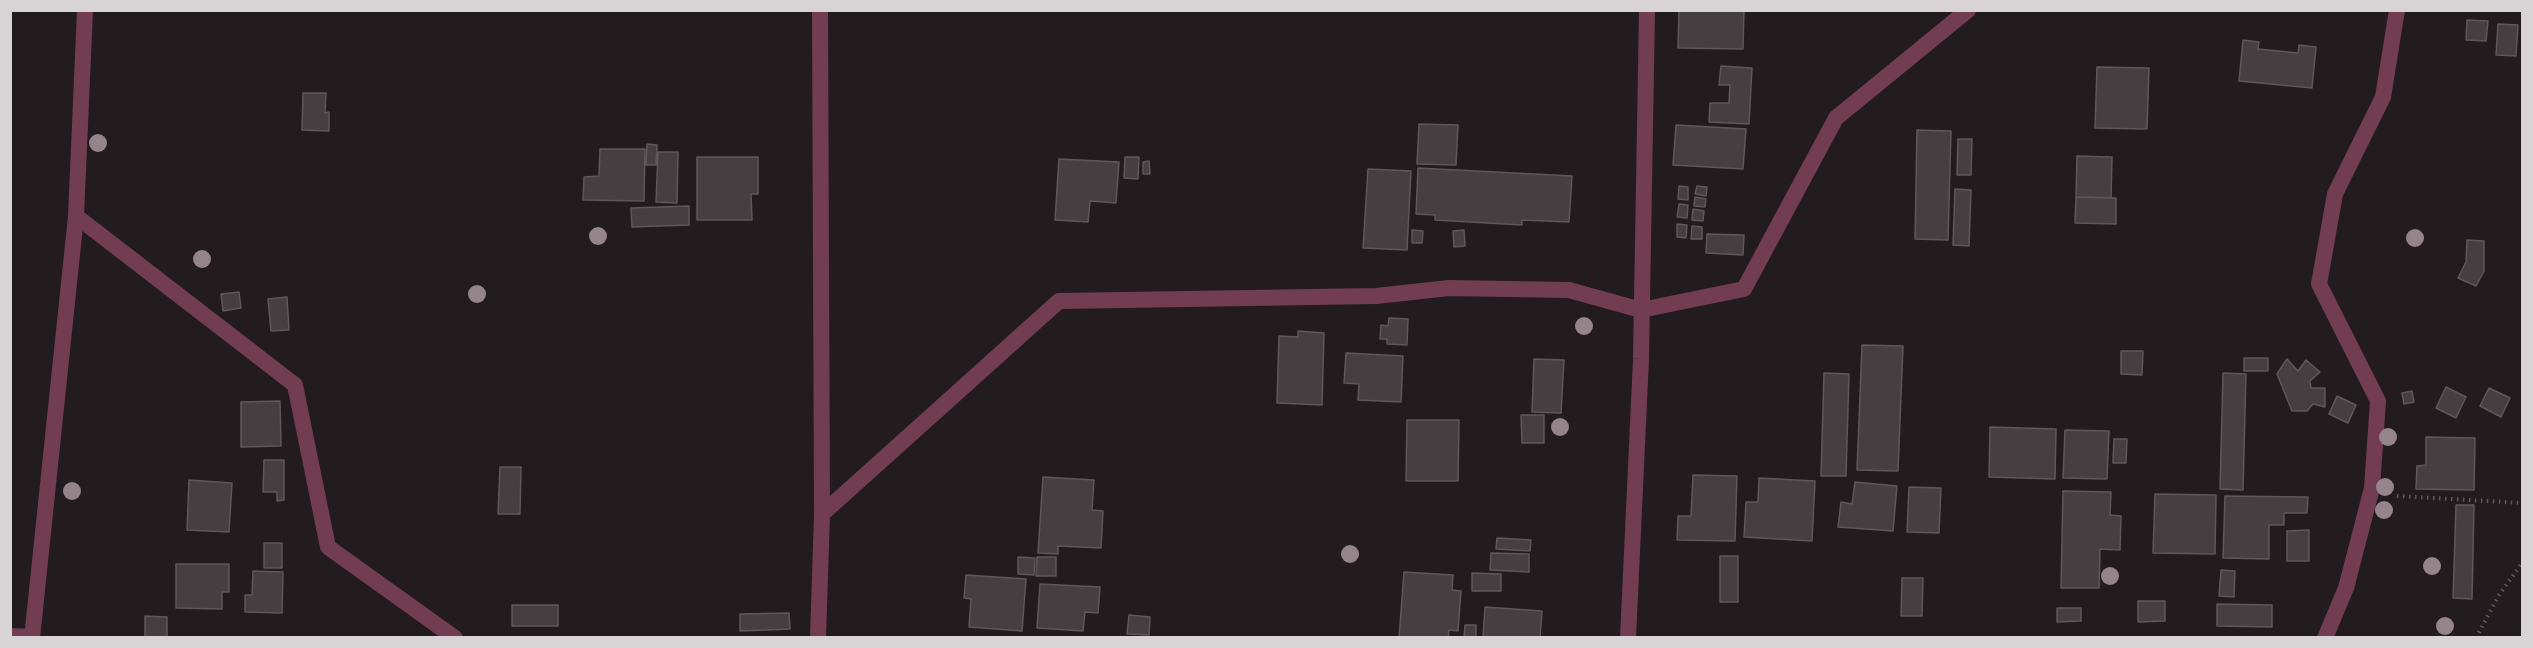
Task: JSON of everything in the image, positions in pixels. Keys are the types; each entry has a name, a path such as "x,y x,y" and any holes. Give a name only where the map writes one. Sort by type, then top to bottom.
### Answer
{"street":[{"path":"10,636 33,637 76,216 85,10"},
{"path":"818,638 822,514 820,10"},
{"path":"1628,638 1641,359 1647,10"},
{"path":"822,514 1059,301 1376,296 1449,288 1569,290 1641,310 1744,289 1836,118 1968,10"},
{"path":"2325,638 2346,588 2370,494 2378,401 2319,284 2335,194 2383,97 2397,10"},
{"path":"76,216 295,385 328,547 455,638"}],"path":[{"path":"2370,494 2523,503"},
{"path":"2476,638 2499,595 2523,563"}],"building":[{"path":"1744,10 1743,49 1678,48 1679,11"},
{"path":"2467,20 2488,21 2486,41 2466,40"},
{"path":"2498,24 2518,25 2516,56 2496,55"},
{"path":"2243,40 2259,42 2258,49 2298,53 2299,45 2316,47 2312,88 2239,81"},
{"path":"1721,66 1752,68 1749,124 1709,122 1710,103 1729,103 1730,85 1719,85"},
{"path":"2097,67 2149,68 2147,129 2095,128"},
{"path":"303,93 326,93 325,113 329,112 329,131 302,130"},
{"path":"1419,124 1458,125 1456,165 1417,164"},
{"path":"1676,125 1746,129 1743,169 1673,165"},
{"path":"1917,130 1951,131 1948,240 1915,239"},
{"path":"1958,139 1972,139 1971,175 1957,175"},
{"path":"647,144 657,145 656,165 646,165"},
{"path":"600,149 645,149 644,201 583,200 584,177 599,176"},
{"path":"658,152 678,152 677,203 656,202"},
{"path":"2077,156 2112,157 2111,198 2076,197"},
{"path":"697,157 758,157 758,194 751,194 752,220 697,220"},
{"path":"1125,157 1139,157 1138,179 1124,178"},
{"path":"1059,159 1119,162 1116,203 1090,201 1088,222 1055,220"},
{"path":"1149,161 1150,174 1143,174 1143,162"},
{"path":"1418,168 1572,176 1569,222 1522,220 1522,225 1435,220 1435,215 1416,214"},
{"path":"1368,169 1411,171 1407,250 1363,248"},
{"path":"1679,186 1688,187 1688,200 1678,199"},
{"path":"1697,186 1707,187 1706,196 1695,194"},
{"path":"1955,189 1971,190 1969,246 1953,245"},
{"path":"1695,197 1706,199 1705,207 1694,206"},
{"path":"2076,197 2116,198 2116,224 2075,223"},
{"path":"1679,204 1688,205 1687,218 1677,217"},
{"path":"689,206 689,225 632,227 631,208"},
{"path":"1693,209 1704,211 1703,221 1692,220"},
{"path":"1677,224 1687,225 1686,238 1677,237"},
{"path":"1692,226 1702,227 1702,239 1691,239"},
{"path":"1412,230 1423,231 1422,243 1412,243"},
{"path":"1464,230 1465,246 1454,247 1453,231"},
{"path":"1707,234 1744,235 1743,255 1706,253"},
{"path":"2467,240 2484,241 2484,271 2476,286 2458,278 2466,262"},
{"path":"239,292 241,308 223,311 221,294"},
{"path":"287,297 289,330 271,331 268,299"},
{"path":"1389,318 1408,319 1407,345 1387,344 1387,339 1380,339 1381,325 1388,326"},
{"path":"1298,331 1324,333 1322,405 1277,403 1279,336 1298,337"},
{"path":"1862,345 1903,346 1898,471 1857,470"},
{"path":"2121,351 2143,351 2142,375 2121,374"},
{"path":"1346,353 1403,356 1401,402 1358,400 1359,384 1344,383"},
{"path":"2244,358 2268,358 2268,371 2244,371"},
{"path":"1534,359 1564,360 1561,413 1532,412"},
{"path":"2287,359 2298,371 2306,360 2320,372 2310,381 2311,388 2325,388 2325,407 2313,404 2307,411 2292,411 2277,374"},
{"path":"1824,373 1849,374 1846,476 1821,476"},
{"path":"2223,373 2246,374 2243,490 2220,489"},
{"path":"2446,387 2466,397 2456,418 2436,408"},
{"path":"2489,388 2510,398 2501,417 2480,406"},
{"path":"2412,391 2414,402 2404,404 2402,393"},
{"path":"2337,396 2356,405 2348,423 2329,414"},
{"path":"280,401 281,446 241,447 241,402"},
{"path":"1521,415 1544,415 1544,443 1522,443"},
{"path":"1407,420 1459,420 1458,481 1406,481"},
{"path":"1990,427 2056,429 2055,479 1989,477"},
{"path":"2065,430 2109,431 2107,479 2063,478"},
{"path":"2426,437 2475,438 2474,490 2416,489 2417,466 2426,465"},
{"path":"2114,439 2127,439 2126,463 2113,463"},
{"path":"264,460 284,460 284,500 277,501 277,492 263,492"},
{"path":"500,467 521,467 520,514 498,514"},
{"path":"1693,475 1737,476 1735,541 1677,540 1678,516 1691,516"},
{"path":"1043,477 1094,480 1092,510 1103,511 1101,548 1058,546 1058,554 1038,553"},
{"path":"1759,478 1815,481 1812,541 1744,537 1746,502 1758,502"},
{"path":"189,480 232,483 229,532 187,530"},
{"path":"1855,482 1897,486 1893,531 1838,527 1841,502 1852,504"},
{"path":"1909,487 1941,488 1939,533 1907,532"},
{"path":"2063,491 2111,492 2110,515 2121,516 2120,550 2100,549 2099,588 2061,588"},
{"path":"2155,494 2216,495 2215,554 2153,553"},
{"path":"2225,496 2308,497 2307,513 2284,513 2284,525 2269,525 2269,559 2223,558"},
{"path":"2456,505 2474,505 2472,599 2453,598"},
{"path":"2309,530 2309,561 2287,561 2287,531"},
{"path":"1497,538 1531,540 1530,551 1496,549"},
{"path":"264,543 282,543 282,568 264,568"},
{"path":"1491,553 1529,554 1529,572 1490,570"},
{"path":"1720,556 1738,556 1738,602 1720,602"},
{"path":"1018,557 1035,558 1034,575 1018,574"},
{"path":"1037,557 1056,557 1056,576 1036,576"},
{"path":"176,564 229,564 229,592 222,592 222,609 176,608"},
{"path":"2221,570 2235,571 2234,597 2219,596"},
{"path":"253,571 283,572 282,613 245,612 245,595 252,595"},
{"path":"1404,572 1453,575 1452,590 1461,591 1458,631 1449,630 1448,638 1399,638"},
{"path":"1472,573 1501,574 1501,591 1472,591"},
{"path":"966,575 1026,579 1022,631 969,627 971,599 964,598"},
{"path":"1902,578 1923,578 1922,616 1901,616"},
{"path":"1040,584 1100,587 1098,613 1085,612 1083,631 1037,628"},
{"path":"2138,601 2165,601 2165,621 2138,622"},
{"path":"2217,604 2272,605 2272,627 2217,626"},
{"path":"512,605 558,605 558,626 512,626"},
{"path":"1485,607 1542,611 1540,638 1483,638"},
{"path":"2057,608 2081,608 2081,621 2057,622"},
{"path":"789,613 790,629 740,631 740,614"},
{"path":"1129,615 1150,617 1149,635 1127,634"},
{"path":"145,616 167,617 167,638 145,638"},
{"path":"1465,625 1476,625 1476,638 1464,638"}]}
